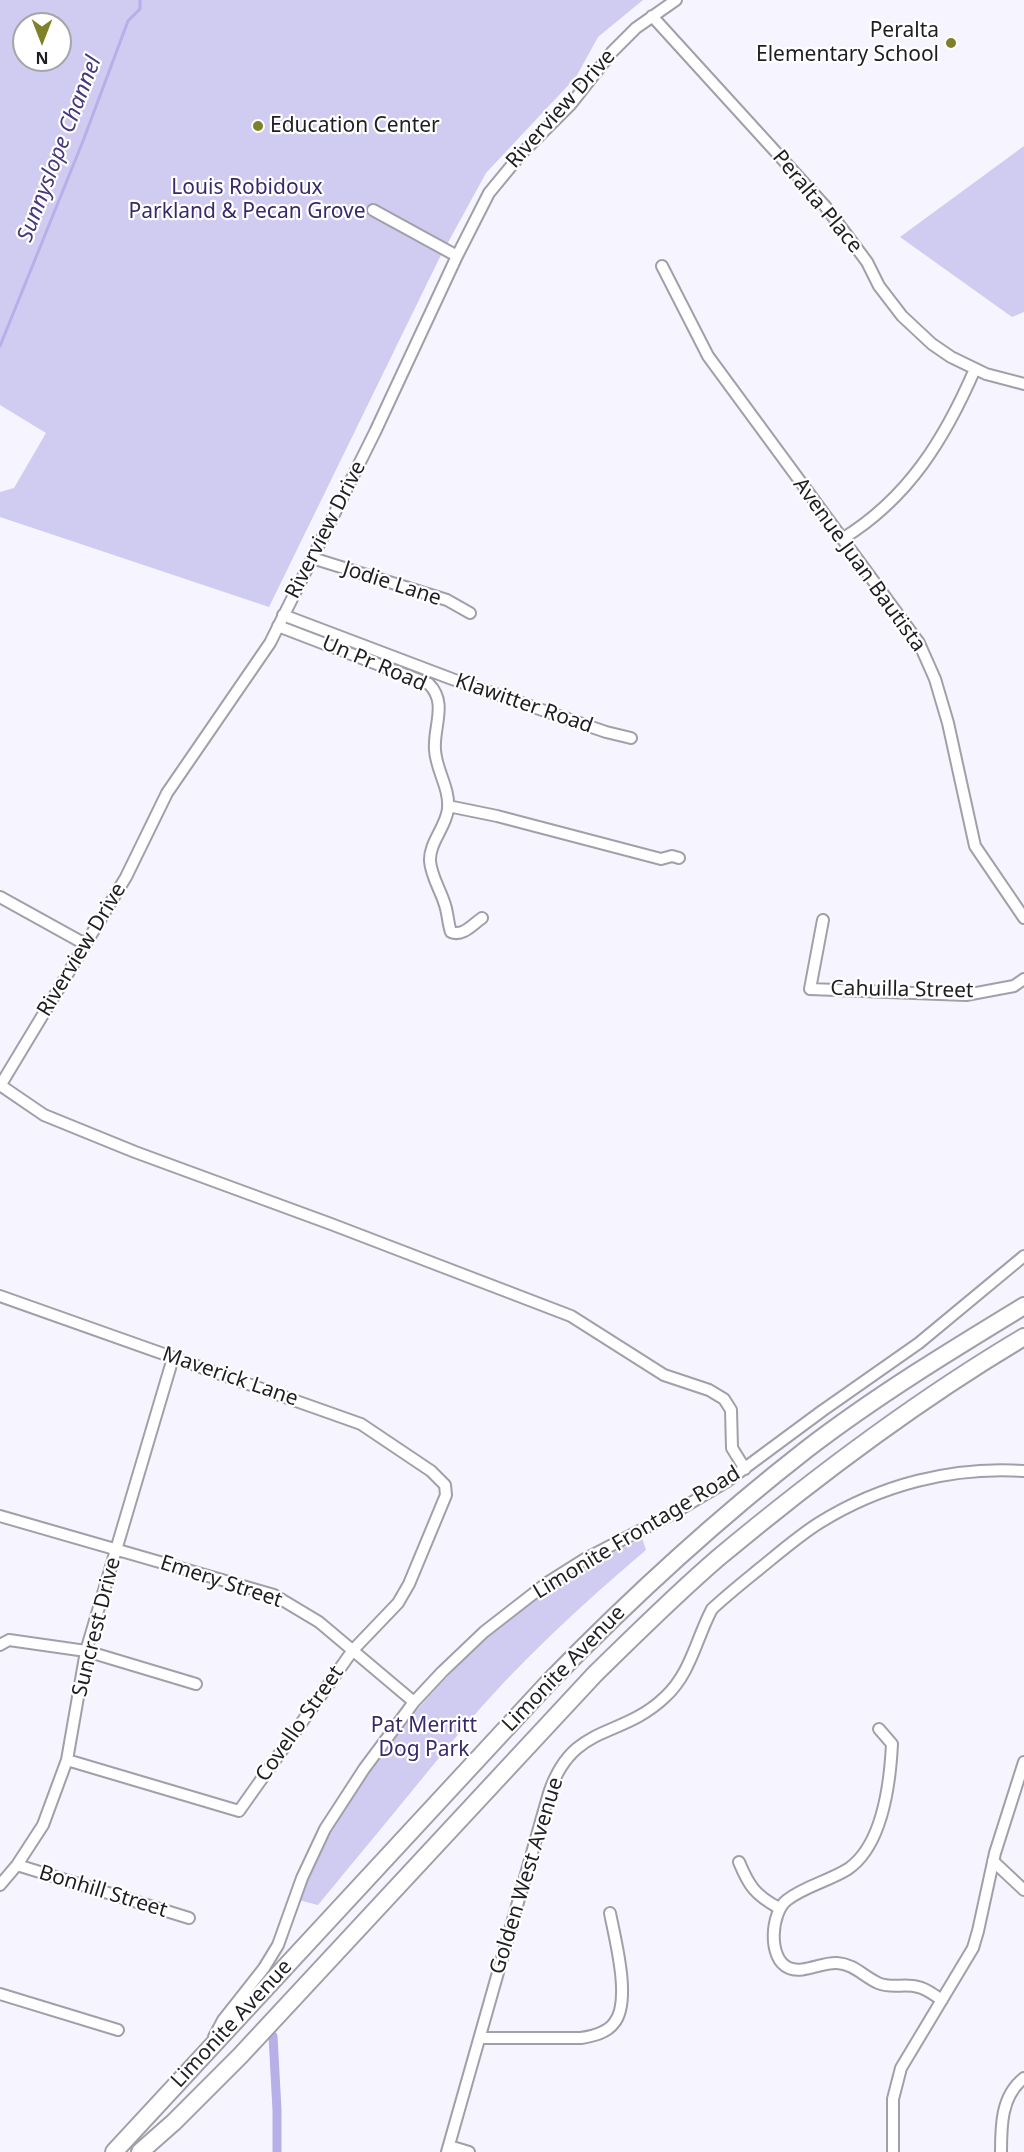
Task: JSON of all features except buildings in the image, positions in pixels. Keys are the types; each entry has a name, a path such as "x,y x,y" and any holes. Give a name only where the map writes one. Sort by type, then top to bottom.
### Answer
{"main road":[{"name":"Limonite Avenue","path":"114,2152 550,1681 652,1581 808,1449 936,1359 1024,1306"},
{"name":"Limonite Avenue","path":"140,2152 174,2122 240,2056 595,1674 657,1613 717,1559 845,1457 974,1368 1024,1337"}],"street":[{"name":"Riverview Drive","path":"0,1085 126,877 167,793 270,643 375,432 489,193 504,173 571,104 612,52 652,16 676,0"},
{"name":"Peralta Place","path":"652,16 825,206 867,262 879,286 902,316 932,344 951,357 997,378 1024,384"},
{"path":"373,210 457,256"},
{"name":"Avenue Juan Bautista","path":"662,266 708,356 919,642 935,679 948,723 975,846 1024,918"},
{"path":"842,538 870,520 911,480 941,439 975,369"},
{"name":"Jodie Lane","path":"312,558 447,600 470,613"},
{"name":"Klawitter Road","path":"283,615 437,674 606,732 631,738"},
{"name":"Un Pr Road","path":"278,626 344,650 432,686 437,691 439,703 435,750 448,798 448,806 445,821 432,848 430,860 446,907 451,932 457,934 463,932 482,918"},
{"path":"432,686 437,674"},
{"path":"448,806 497,816 661,859 672,856 679,858"},
{"path":"0,897 85,944"},
{"name":"Cahuilla Street","path":"824,921 810,989 966,995 1014,986 1024,979"},
{"path":"0,1085 44,1115 135,1152 571,1316 664,1375 709,1390 724,1399 731,1410 732,1448 745,1468"},
{"name":"Limonite Frontage Road","path":"206,2053 223,2020 264,1968 278,1946 302,1878 325,1829 364,1769 414,1702 484,1632 547,1583 585,1559 692,1503 745,1468 919,1343 1024,1256"},
{"name":"Maverick Lane","path":"0,1296 361,1424 431,1471 446,1485"},
{"name":"Suncrest Drive","path":"0,1886 43,1825 67,1760 86,1651 173,1358"},
{"name":"Golden West Avenue","path":"448,2149 549,1793 562,1763 584,1742 635,1720 667,1696 688,1668 712,1609 792,1542 820,1523 858,1502 900,1485 939,1475 976,1471 1024,1471"},
{"name":"Covello Street","path":"67,1760 239,1810 352,1650 398,1603 409,1584 446,1495 446,1485"},
{"name":"Emery Street","path":"0,1516 274,1595 319,1622 414,1702"},
{"path":"0,1645 9,1640 86,1651 196,1684"},
{"path":"879,1729 892,1744 891,1772 884,1806 872,1841 863,1857 847,1869 800,1892 778,1908 774,1936 776,1952 780,1961 788,1968 799,1970 831,1962 843,1964 857,1969 876,1982 888,1986 919,1986 942,2000"},
{"path":"893,2152 893,2099 901,2068 976,1940 993,1861 1024,1762"},
{"path":"993,1861 1024,1890"},
{"path":"739,1862 748,1883 757,1894 778,1908"},
{"name":"Bonhill Street","path":"17,1865 189,1918"},
{"path":"480,2038 581,2038 597,2035 614,2023 622,2005 620,1975 610,1913"},
{"path":"0,1994 118,2030"},
{"path":"1001,2152 1001,2125 1006,2102 1011,2092 1024,2078"},
{"path":"448,2149 469,2152"}],"green space":[{"name":"Louis Robidoux Parkland & Pecan Grove","path":"0,0 643,0 598,37 576,77 486,173 439,259 269,607 0,517 0,492 14,488 46,433 0,405"},
{"path":"1024,146 1024,312 1012,317 900,237"},
{"name":"Pat Merritt Dog Park","path":"642,1538 646,1550 573,1615 503,1684 460,1732 318,1905 298,1900 309,1871 329,1832 367,1775 429,1696 501,1626 541,1595 583,1569"}],"waterway":[{"name":"Sunnyslope Channel","path":"0,346 83,141 128,21 140,9 140,0"},
{"path":"273,2036 277,2152"}],"place":[{"name":"Peralta Elementary School","path":"951,43"},
{"name":"Education Center","path":"258,126"}]}
